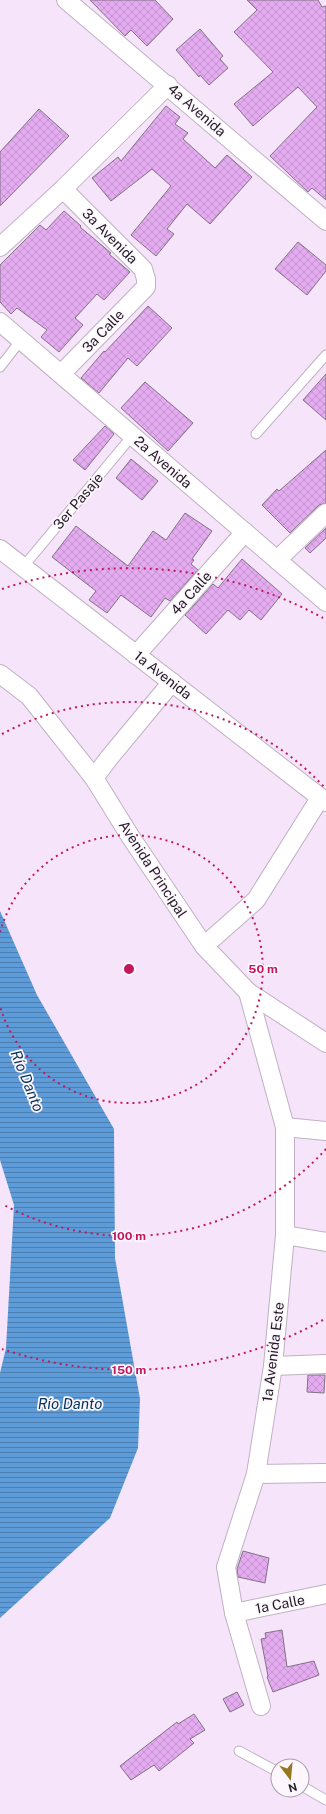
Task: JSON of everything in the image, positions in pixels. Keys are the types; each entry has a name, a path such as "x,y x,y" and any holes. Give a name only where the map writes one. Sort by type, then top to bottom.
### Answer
{"street":[{"name":"4a Avenida","path":"66,0 168,85 326,221"},
{"path":"0,247 63,189 168,85"},
{"name":"3a Avenida","path":"63,189 143,269 146,279 146,287"},
{"name":"3a Calle","path":"61,374 146,287"},
{"name":"2a Avenida","path":"0,322 326,602"},
{"path":"277,560 326,513"},
{"name":"4a Calle","path":"136,655 245,532"},
{"name":"1a Avenida","path":"0,549 323,800"},
{"name":"Avenida Principal","path":"0,674 29,696 94,778 130,836 204,946 248,992 326,1043"},
{"path":"94,778 172,682"},
{"path":"204,946 256,900 323,800"},
{"name":"1a Avenida Este","path":"248,992 285,1127 285,1235 273,1366 256,1474 226,1567 234,1613 261,1706"},
{"path":"285,1127 326,1131"},
{"path":"285,1235 326,1242"},
{"path":"273,1366 326,1364"},
{"path":"256,1474 326,1473"},
{"name":"1a Calle","path":"234,1613 326,1594"}],"lane":[{"path":"0,367 21,340"},
{"path":"256,434 326,355"},
{"name":"3er Pasaje","path":"23,567 132,436"},
{"path":"239,1750 270,1767"},
{"path":"310,1791 326,1800"}],"water":[{"name":"Río Danto","path":"0,911 37,995 114,1129 115,1258 140,1399 138,1448 110,1518 0,1618 0,1373 6,1348 14,1205 0,1160"}],"building":[{"path":"90,0 155,0 173,19 147,46 131,30 125,36"},
{"path":"247,0 318,0 322,7 326,6 326,200 312,188 308,192 270,156 317,107 298,87 253,126 234,104 273,72 234,32 257,10"},
{"path":"200,29 223,56 220,59 228,68 209,85 200,75 199,77 176,50"},
{"path":"166,106 180,117 175,124 188,133 183,139 215,168 227,155 252,177 210,224 187,204 167,229 174,234 156,256 131,235 171,186 152,169 111,201 92,178 118,157 121,161"},
{"path":"39,109 69,136 0,206 0,152"},
{"path":"64,211 130,272 104,300 97,294 75,318 83,325 59,352 41,337 47,330 17,308 11,314 0,302 0,265 40,225 46,230"},
{"path":"298,242 326,265 326,271 307,295 275,269"},
{"path":"148,306 172,328 137,366 128,358 99,393 81,378 104,351 105,352"},
{"path":"326,374 326,420 303,400"},
{"path":"145,382 193,423 168,451 121,408"},
{"path":"105,426 114,434 85,470 73,460"},
{"path":"326,450 326,503 319,505 290,533 262,505 277,489 279,491"},
{"path":"131,459 158,481 142,500 116,478"},
{"path":"185,513 212,531 192,559 194,560 191,564 198,570 170,601 165,598 151,617 121,595 107,613 89,600 96,591 52,557 76,526 128,566 153,531 166,540"},
{"path":"326,528 326,538 310,553 305,548"},
{"path":"242,559 282,594 261,620 249,610 240,620 228,610 206,634 185,615 213,584 218,588"},
{"path":"308,1375 325,1375 324,1393 307,1392"},
{"path":"243,1551 269,1558 265,1583 238,1577 237,1569"},
{"path":"282,1630 287,1667 314,1661 319,1675 273,1692 267,1677 261,1639 266,1638 265,1633"},
{"path":"237,1692 244,1705 230,1712 223,1699"},
{"path":"194,1714 205,1730 190,1739 194,1743 159,1771 154,1765 131,1780 120,1766 177,1722 178,1724"}]}
